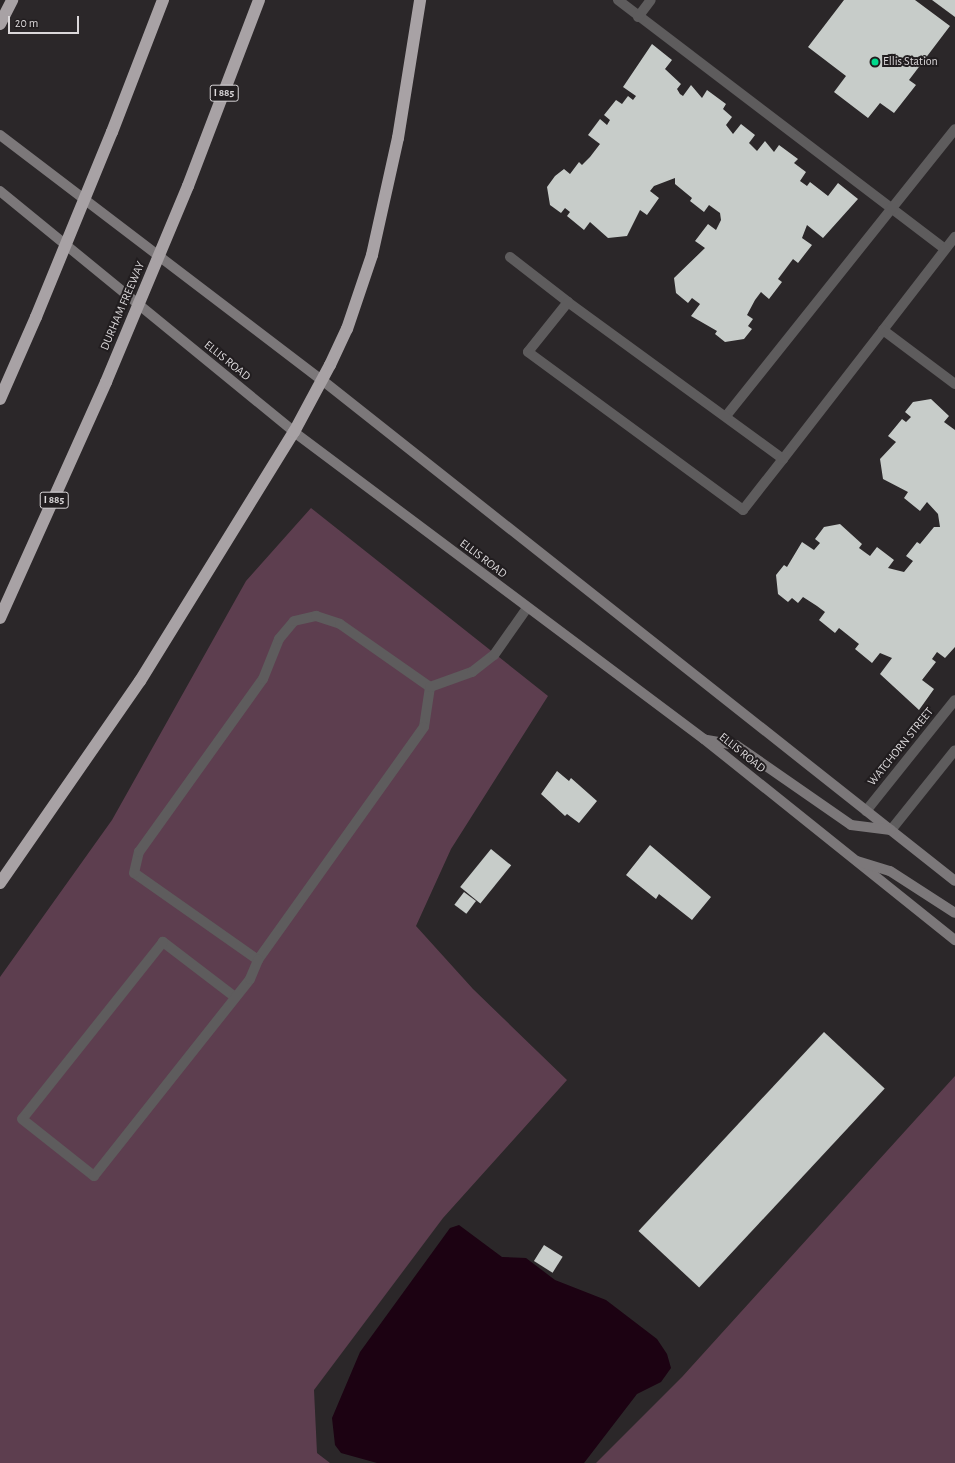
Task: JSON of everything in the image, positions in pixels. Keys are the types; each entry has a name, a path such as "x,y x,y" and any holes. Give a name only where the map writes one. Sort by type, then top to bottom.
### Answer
{"highway":[{"path":"0,24 12,0"},
{"path":"0,399 36,317 112,132 163,0"},
{"name":"DURHAM FREEWAY","path":"0,618 106,382 188,186 259,0"},
{"path":"0,883 140,681 294,432 347,329 372,255 398,138 420,0"}],"main road":[{"path":"0,135 322,380 955,881"},
{"name":"ELLIS ROAD","path":"0,191 294,432 527,608 704,739 850,859 955,940"},
{"path":"704,739 736,745 851,825 891,830"},
{"path":"850,859 890,871 955,913"}],"street":[{"path":"618,0 638,17 945,250"},
{"path":"638,17 651,0"},
{"path":"726,416 894,210 955,129"},
{"path":"568,302 528,352 743,510 955,237"},
{"path":"510,257 568,302 783,459"},
{"path":"883,330 955,384"},
{"path":"430,687 472,672 494,655 527,608"},
{"path":"258,960 134,874 139,852 263,678 279,639 294,621 316,616 340,624 430,687"},
{"path":"235,997 163,942 22,1119 94,1176 250,979 258,960 424,727 430,687"},
{"name":"WATCHORN STREET","path":"866,810 955,700"},
{"path":"891,830 955,750"}],"shaded area":[{"path":"311,508 548,696 451,849 416,926 473,989 567,1080 443,1218 314,1390 317,1453 330,1463 0,1463 0,977 112,820 246,581"},
{"path":"955,1076 955,1463 596,1463 682,1377"},
{"path":"459,1225 502,1257 526,1258 555,1280 606,1300 657,1339 667,1354 671,1368 661,1382 637,1394 584,1463 377,1463 341,1453 335,1445 332,1418 360,1352 450,1228"}],"building":[{"name":"Ellis Station","path":"844,0 915,0 950,26 909,80 916,85 894,113 880,103 868,118 834,92 846,76 808,47"},
{"path":"932,0 955,0 955,17"},
{"path":"652,44 672,60 665,69 681,84 677,89 680,94 683,96 691,85 702,98 707,90 726,104 723,109 732,117 726,125 733,134 741,124 755,135 749,143 757,151 765,141 774,152 779,145 798,159 794,163 806,172 800,181 807,186 810,182 828,196 838,183 858,199 823,238 807,225 802,238 812,245 798,263 793,259 778,279 782,282 769,299 761,292 755,300 747,315 753,319 748,326 752,329 744,339 725,342 715,334 717,331 691,316 700,304 692,298 688,303 676,293 674,278 705,248 695,241 708,224 716,230 721,220 720,213 709,205 704,212 690,201 692,198 675,184 675,178 654,186 650,191 659,198 647,215 640,210 627,236 608,238 590,222 584,230 567,216 570,212 565,208 561,213 550,205 547,187 555,176 564,169 570,174 579,162 582,165 590,157 600,144 588,135 600,119 607,125 610,120 604,115 616,100 622,104 628,96 633,100 636,96 623,87"},
{"path":"931,399 949,416 944,422 955,430 955,647 945,658 937,652 932,659 936,662 922,680 934,689 919,710 880,674 892,658 880,653 872,663 855,649 859,644 839,628 835,633 819,620 825,612 817,606 803,597 798,603 792,598 788,602 778,594 776,575 784,565 787,567 802,542 814,550 820,543 815,539 824,527 840,524 862,544 859,548 870,556 877,547 894,560 888,568 904,572 913,561 906,556 917,542 920,544 934,527 940,527 938,514 927,502 920,511 904,498 908,492 883,479 880,459 896,442 888,436 902,419 906,422 911,417 905,412 913,402"},
{"path":"557,771 569,781 571,778 597,801 579,823 567,814 565,816 541,794"},
{"path":"650,845 711,897 692,920 659,894 656,899 626,875"},
{"path":"491,849 511,865 480,903 460,887"},
{"path":"464,892 476,901 466,914 454,905"},
{"path":"824,1032 885,1089 699,1288 638,1231"},
{"path":"544,1245 563,1257 553,1273 534,1261"}],"place":[{"name":"Ellis Station","path":"875,62"}]}
